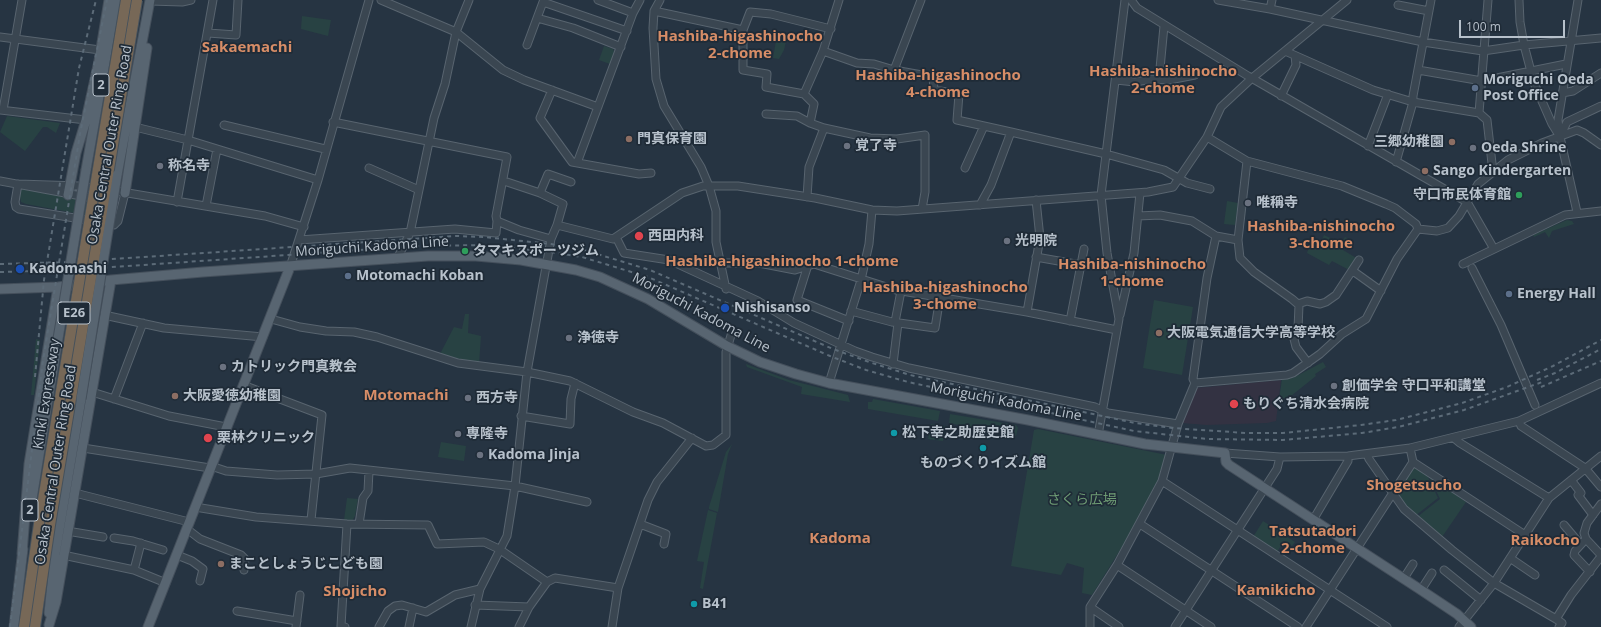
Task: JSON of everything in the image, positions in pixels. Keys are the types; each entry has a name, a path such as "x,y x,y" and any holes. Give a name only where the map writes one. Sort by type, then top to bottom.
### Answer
{"highway":[{"name":"Kinki Expressway","path":"24,627 39,524 126,0"},
{"name":"Kinki Expressway","path":"35,627 50,525 137,0"}],"main road":[{"name":"2","path":"96,109 99,61 109,0"},
{"name":"Osaka Central Outer Ring Road","path":"49,626 55,554 117,175 148,19 150,0"},
{"path":"101,47 116,4"},
{"name":"Osaka Central Outer Ring Road","path":"14,627 22,554 96,109 116,4"},
{"path":"125,193 146,58 148,19"},
{"path":"69,191 76,153 86,120 99,61"},
{"name":"Moriguchi Kadoma Line","path":"0,289 58,287 110,280 428,256 476,256 548,264 600,277 648,299 727,346 760,362 830,383 1028,420 1098,435 1173,448 1225,454"},
{"path":"148,627 226,427 271,319 290,267"},
{"path":"49,626 56,602 110,280"},
{"path":"22,554 29,464 58,287"},
{"path":"1225,454 1226,462 1229,465 1404,578 1462,624 1471,627"}],"street":[{"path":"22,0 2,110 86,120"},
{"path":"150,0 182,2 191,0"},
{"path":"177,202 213,0"},
{"path":"208,33 236,35 238,0"},
{"path":"290,267 304,227 318,180 325,149 370,0"},
{"path":"380,0 456,32 503,70 598,107"},
{"path":"397,259 410,233 434,118 445,84 456,32 469,0"},
{"path":"598,0 633,13"},
{"path":"577,163 626,31 640,0"},
{"path":"660,0 654,11 653,43 656,79 664,106 701,167 709,186 716,211 716,242 726,289"},
{"path":"804,94 823,51 839,0"},
{"path":"894,70 921,0"},
{"path":"1119,319 1107,253 1101,195 1125,0"},
{"path":"1131,0 1137,8 1164,26 1281,96 1467,202 1494,249"},
{"path":"1218,0 1251,3 1270,9 1423,42 1483,51 1524,44 1601,38"},
{"path":"1270,9 1272,0"},
{"path":"1396,162 1414,102 1412,96 1431,0"},
{"path":"1479,113 1488,0"},
{"path":"1519,0 1520,22 1530,71 1552,124 1560,137"},
{"path":"1577,212 1560,137 1558,120 1566,64 1578,0"},
{"path":"557,225 613,239 682,193 703,186 738,186 807,197 872,210 922,209 1140,193 1174,186 1207,136 1221,107 1251,78 1323,20 1343,1"},
{"path":"527,45 543,2 626,31"},
{"path":"1398,5 1429,11"},
{"path":"654,11 744,30"},
{"path":"810,123 814,104 804,94 766,87 767,74 743,70 744,30 750,12 771,14 831,29"},
{"path":"537,18 573,28 621,47"},
{"path":"1159,78 1164,26"},
{"path":"0,37 101,47"},
{"path":"823,51 857,63 874,64 894,70 933,77 934,90 959,94 958,120 1106,154 1164,170 1187,183 1210,189"},
{"path":"1285,51 1373,90 1414,102 1479,113 1487,120 1493,172"},
{"path":"1281,96 1296,65 1295,56"},
{"path":"1418,70 1482,81 1566,64"},
{"path":"1562,93 1573,91 1601,73"},
{"path":"1116,80 1135,82 1159,78 1169,80 1195,76"},
{"path":"552,90 540,118 572,162 639,174 651,173"},
{"path":"1368,146 1388,94"},
{"path":"1560,137 1567,122 1601,106"},
{"path":"766,114 796,116 824,128 870,138 890,139 925,135 925,192 922,209"},
{"path":"299,240 455,229 496,233 498,221 496,216 504,181 507,157 333,122"},
{"path":"224,125 325,149"},
{"path":"965,168 984,126"},
{"path":"135,127 188,140 318,180"},
{"path":"807,197 809,167 824,128"},
{"path":"1418,229 1444,231 1459,216 1478,184 1508,160 1542,143 1577,130 1601,145"},
{"path":"980,205 991,185 1011,132"},
{"path":"1207,136 1246,161 1342,186 1395,208 1416,224 1418,229"},
{"path":"206,206 217,149"},
{"path":"1246,161 1238,240 1240,258 1254,272 1298,304 1299,315 1294,339 1296,347 1308,363"},
{"path":"369,168 419,190"},
{"path":"540,193 548,174 570,182"},
{"path":"0,181 69,191 121,203"},
{"path":"471,627 480,589 507,536 515,486 521,416 527,372 548,264 551,239 563,204 540,193 504,181"},
{"path":"18,184 16,207 41,213 114,224 118,221 121,203 125,193"},
{"path":"69,191 80,186 265,216 304,227"},
{"path":"1098,435 1119,319 1134,253 1140,193"},
{"path":"1027,312 1040,238 1036,200"},
{"path":"830,383 861,280 869,244 872,210"},
{"path":"1463,264 1565,215 1577,212 1601,211"},
{"path":"1138,216 1160,216 1192,221 1216,236 1238,240"},
{"path":"498,221 519,230 551,239"},
{"path":"1195,383 1287,375 1308,363 1342,334 1366,319 1382,291 1397,258 1418,229"},
{"path":"1090,627 1090,607 1117,566 1162,481 1173,448 1178,424 1195,383 1193,379 1207,278 1216,236"},
{"path":"616,237 624,253 669,260 726,289 762,302 794,324 855,351 893,364 1102,410 1108,413 1178,424"},
{"path":"1070,321 1084,249"},
{"path":"1036,257 1081,265"},
{"path":"1298,304 1307,301 1320,304 1336,295 1359,260"},
{"path":"720,262 759,264 796,270 814,264 861,280 901,291 1027,312 1118,330"},
{"path":"808,266 797,300 849,321"},
{"path":"1472,268 1501,325 1535,405"},
{"path":"1353,271 1382,291"},
{"path":"893,364 896,322 901,291"},
{"path":"851,311 896,322 936,328 940,297"},
{"path":"104,315 164,328 263,337"},
{"path":"271,319 300,327 326,331 354,332 377,337 458,363 527,372 575,383 633,412 664,424 706,446 713,445 726,435 727,346 731,340 732,332"},
{"path":"114,399 143,323"},
{"path":"52,324 102,329"},
{"path":"521,416 570,424 575,383"},
{"path":"243,385 322,416 311,520"},
{"path":"1225,454 1280,457 1348,456 1410,448 1519,421 1598,385 1601,392"},
{"path":"92,392 169,416 226,427"},
{"path":"1519,421 1521,426 1585,468 1601,487"},
{"path":"612,627 618,588 640,524 657,482 692,438"},
{"path":"1454,438 1549,498"},
{"path":"83,448 211,467 226,471 269,475 316,474 350,468 515,486 587,502"},
{"path":"1410,448 1413,462 1525,535"},
{"path":"1367,454 1392,494 1404,509 1494,583 1562,623 1559,627"},
{"path":"1313,520 1348,461 1348,456"},
{"path":"1462,624 1494,583 1549,498 1601,456"},
{"path":"1176,627 1277,469 1280,457"},
{"path":"1306,627 1413,462"},
{"path":"360,524 363,498 368,491 369,471"},
{"path":"1571,480 1581,493 1578,495 1593,515"},
{"path":"1162,481 1387,627"},
{"path":"75,493 188,526 200,539 241,555 245,559 244,570"},
{"path":"1590,572 1574,555 1583,541 1585,528 1601,504"},
{"path":"195,507 256,517 311,520 347,524 428,525 437,544 484,542 499,550 547,582"},
{"path":"345,627 341,626 347,524"},
{"path":"640,524 666,534 664,544"},
{"path":"1140,524 1298,627"},
{"path":"1556,619 1571,595 1601,558 1564,525"},
{"path":"67,531 104,537"},
{"path":"114,538 141,543 163,550"},
{"path":"134,570 141,543"},
{"path":"177,555 192,561 202,569 200,581"},
{"path":"63,556 134,570 166,582"},
{"path":"1510,558 1535,575"},
{"path":"1404,578 1413,564"},
{"path":"1117,566 1211,627"},
{"path":"1444,570 1481,600"},
{"path":"1421,590 1432,574"},
{"path":"519,627 529,607 547,582 555,578 618,588"},
{"path":"379,627 388,611 395,606 402,605 426,612 455,595 480,589"},
{"path":"237,611 296,624 300,595"},
{"path":"475,605 529,607"},
{"path":"1090,607 1119,627"},
{"path":"408,627 413,608"}],"shaded area":[{"name":"もりぐち清水会病院","path":"1281,380 1276,421 1267,423 1207,425 1181,423 1196,388"}],"green space":[{"path":"302,16 331,20 328,36 301,29"},
{"path":"777,35 787,37 784,50 779,59 773,58"},
{"path":"604,46 613,49 614,52 610,64 599,60"},
{"path":"7,116 60,123 56,133 47,127 43,127 25,151 0,132"},
{"path":"23,189 115,206 117,209 115,217 112,220 26,204 21,202 20,197 20,191"},
{"path":"1227,201 1238,203 1235,225 1224,224"},
{"path":"1567,220 1572,221 1574,224 1552,231 1549,238 1545,232 1534,237 1533,235"},
{"path":"1324,235 1341,243 1345,237 1349,239 1343,250 1358,259 1351,271 1332,261 1329,265 1307,253 1310,244 1318,248"},
{"path":"1154,300 1193,307 1182,375 1143,368"},
{"path":"465,314 469,314 468,333 481,336 479,364 440,354 454,327 462,329"},
{"path":"36,339 40,340 34,395 31,395"},
{"path":"1323,362 1326,367 1315,374 1316,376 1291,396 1279,400 1282,379 1293,378"},
{"path":"746,364 789,380 848,395 850,402 801,394 802,387 747,367"},
{"path":"873,399 940,411 938,421 868,409 868,402 872,402"},
{"path":"950,414 1016,425 1018,428 1016,436 949,423"},
{"path":"931,424 946,426 943,441 928,439"},
{"name":"さくら広場","path":"1038,429 1167,455 1159,479 1142,515 1092,595 1082,593 1084,568 1067,563 1061,575 1011,566 1034,430"},
{"path":"441,442 466,446 464,461 438,457"},
{"path":"732,444 728,454 718,512 709,509 709,507 726,452"},
{"path":"1416,467 1427,475 1438,498 1415,516 1395,494 1411,469"},
{"path":"1429,476 1466,502 1442,537 1417,517 1440,499"},
{"path":"347,498 358,499 355,516 352,521 344,520"},
{"path":"708,510 717,513 703,589 700,588 704,562 697,561"},
{"path":"1263,521 1295,542 1292,546 1284,541 1277,552 1253,537"}],"railway":[{"path":"35,377 44,280 79,68 96,0"},
{"path":"10,627 43,361 80,134 107,0"},
{"path":"0,264 69,262 456,236 484,237 551,244 584,250 650,270 833,349 910,375 1135,423 1172,428 1246,433 1283,433 1361,425 1396,420 1462,403 1507,387 1553,366 1601,340"},
{"path":"0,272 70,270 418,246 484,245 550,252 582,257 648,277 830,356 866,370 908,382 1134,431 1207,439 1283,440 1362,433 1398,427 1464,410 1545,381"},
{"path":"1537,380 1555,373 1601,349"},
{"path":"1541,387 1601,361"}],"place":[{"name":"Moriguchi Oeda Post Office","path":"1475,88"},
{"name":"門真保育園","path":"629,139"},
{"name":"三郷幼稚園","path":"1452,142"},
{"name":"覚了寺","path":"847,146"},
{"name":"Oeda Shrine","path":"1473,148"},
{"name":"称名寺","path":"160,166"},
{"name":"Sango Kindergarten","path":"1425,171"},
{"name":"守口市民体育館","path":"1519,195"},
{"name":"唯稱寺","path":"1248,203"},
{"name":"西田内科","path":"639,236"},
{"name":"光明院","path":"1007,241"},
{"name":"タマキスポーツジム","path":"465,251"},
{"name":"Kadomashi","path":"20,269"},
{"name":"Motomachi Koban","path":"348,276"},
{"name":"Energy Hall","path":"1509,294"},
{"name":"Nishisanso","path":"725,308"},
{"name":"大阪電気通信大学高等学校","path":"1159,333"},
{"name":"浄徳寺","path":"569,338"},
{"name":"カトリック門真教会","path":"223,367"},
{"name":"創価学会 守口平和講堂","path":"1334,386"},
{"name":"大阪愛徳幼稚園","path":"175,396"},
{"name":"西方寺","path":"468,398"},
{"name":"もりぐち清水会病院","path":"1234,404"},
{"name":"松下幸之助歴史館","path":"894,433"},
{"name":"専隆寺","path":"458,434"},
{"name":"栗林クリニック","path":"208,438"},
{"name":"ものづくりイズム館","path":"983,448"},
{"name":"Kadoma Jinja","path":"480,455"},
{"name":"まことしょうじこども園","path":"221,564"},
{"name":"B41","path":"694,604"}],"district":[{"name":"Hashiba-higashinocho 2-chome","path":"740,46"},
{"name":"Sakaemachi","path":"247,48"},
{"name":"Hashiba-nishinocho 2-chome","path":"1163,80"},
{"name":"Hashiba-higashinocho 4-chome","path":"938,84"},
{"name":"Hashiba-nishinocho 3-chome","path":"1321,236"},
{"name":"Hashiba-higashinocho 1-chome","path":"782,262"},
{"name":"Hashiba-nishinocho 1-chome","path":"1132,274"},
{"name":"Hashiba-higashinocho 3-chome","path":"945,296"},
{"name":"Motomachi","path":"406,396"},
{"name":"Shogetsucho","path":"1414,486"},
{"name":"Kadoma","path":"840,539"},
{"name":"Tatsutadori 2-chome","path":"1313,540"},
{"name":"Raikocho","path":"1545,541"},
{"name":"Kamikicho","path":"1276,591"},
{"name":"Shojicho","path":"355,592"}]}
